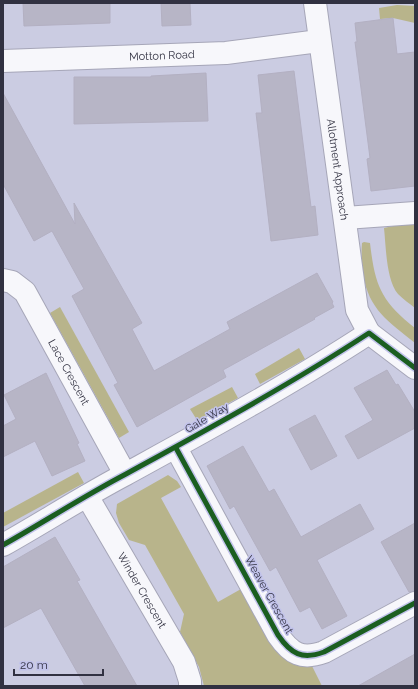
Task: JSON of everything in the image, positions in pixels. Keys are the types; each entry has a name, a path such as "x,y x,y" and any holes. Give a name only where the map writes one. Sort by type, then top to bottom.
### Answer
{"street":[{"name":"Allotment Approach","path":"315,3 319,41 345,218 356,310 369,333"},
{"name":"Motton Road","path":"3,61 226,53 319,41"},
{"path":"345,218 415,213"},
{"name":"Lace Crescent","path":"3,280 12,282 24,292 125,474"},
{"path":"369,333 415,368"},
{"name":"Gale Way","path":"3,546 125,474 176,448 322,364 369,333"},
{"name":"Weaver Crescent","path":"176,448 278,635 292,652 312,656 324,652 415,603"},
{"name":"Winder Crescent","path":"87,496 184,662 190,681 190,686"}],"shaded area":[{"path":"397,5 415,6 415,23 393,18 380,19 379,8"},
{"path":"407,223 415,224 415,308 404,300 394,288 389,272 386,253 384,228"},
{"path":"362,243 370,243 377,282 387,301 415,328 415,343 381,314 370,297 363,274"},
{"path":"60,307 129,432 119,438 50,313"},
{"path":"299,348 305,359 260,384 255,374"},
{"path":"232,387 238,398 197,420 190,409"},
{"path":"78,472 84,483 3,527 3,513"},
{"path":"168,475 177,481 181,487 161,498 218,602 241,589 312,666 322,686 204,686 199,667 180,632 184,614 145,545 129,540 119,523 116,513 117,504"}],"building":[{"path":"23,3 110,3 110,23 24,26"},
{"path":"161,3 190,3 191,25 162,26"},
{"path":"393,18 397,54 415,52 415,186 371,191 367,159 370,158 355,42 357,42 355,23"},
{"path":"294,71 311,207 315,206 318,235 271,241 256,113 262,113 258,75"},
{"path":"206,73 208,121 74,124 74,77 151,77"},
{"path":"3,93 75,224 74,203 142,323 132,329 154,371 230,329 227,322 317,273 333,302 334,307 223,370 226,377 137,427 114,385 118,383 72,296 84,289 52,231 34,241 3,184"},
{"path":"387,370 396,385 398,384 415,412 415,428 358,459 345,436 373,420 354,388"},
{"path":"46,373 79,443 77,444 85,461 52,476 35,441 3,457 3,426 16,419 4,395"},
{"path":"315,415 337,456 311,470 289,429"},
{"path":"243,446 269,492 274,489 301,537 360,504 374,529 317,560 347,616 322,629 310,607 300,612 276,567 270,571 234,506 230,509 207,466"},
{"path":"415,523 415,591 409,592 381,542"},
{"path":"55,537 80,580 77,581 137,686 85,686 41,608 3,628 3,567"},
{"path":"415,654 415,686 358,686"}],"cycle path":[{"path":"3,545 95,491 279,388 369,333 415,368"},
{"path":"176,448 278,635 292,651 303,655 324,652 415,603"}]}
